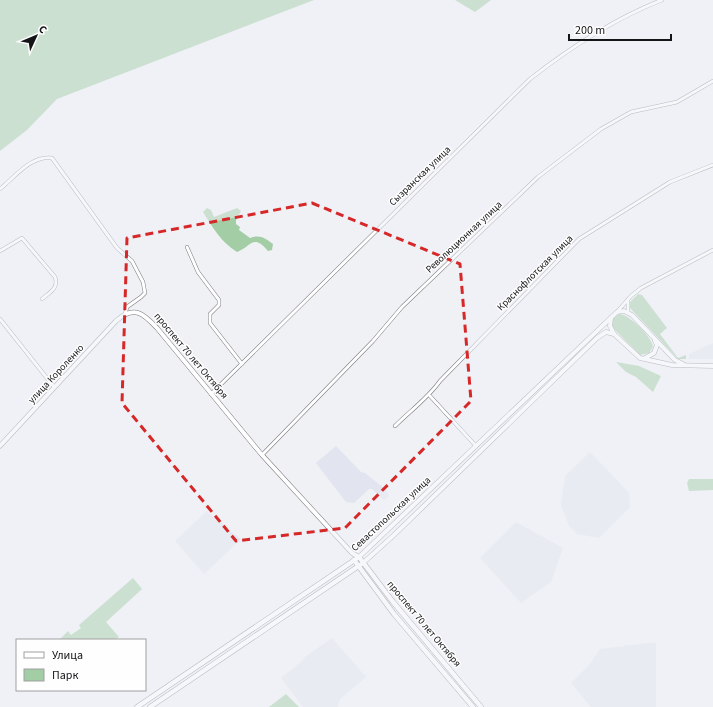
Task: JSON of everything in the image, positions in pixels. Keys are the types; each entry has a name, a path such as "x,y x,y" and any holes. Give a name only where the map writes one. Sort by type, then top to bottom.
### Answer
{"main road":[{"name":"проспект 70 лет Октября","path":"356,558 363,563 387,595 481,707"},
{"name":"проспект 70 лет Октября","path":"356,558 358,566 381,598 474,707"},
{"name":"Севастопольская улица","path":"137,707 356,558"},
{"name":"Севастопольская улица","path":"150,707 363,563"},
{"path":"416,640 420,634"},
{"path":"446,675 451,671"}],"street":[{"name":"Сызранская улица","path":"211,394 530,79 566,51 594,34 642,8 662,0"},
{"name":"Революционная улица","path":"262,455 373,341 402,307 538,178 601,129 631,112 676,102 713,81"},
{"path":"0,189 34,160 43,156 52,158 117,248 132,261 143,282 145,293 127,307 125,314"},
{"name":"Краснофлотская улица","path":"395,426 422,399 430,396 440,381 579,239 670,182 713,165"},
{"path":"0,251 22,238 55,277 57,283 57,287 42,299"},
{"path":"187,247 198,272 220,300 219,305 210,314 210,323 242,364"},
{"path":"617,312 640,288 713,250"},
{"path":"628,299 628,312 675,360 683,364"},
{"name":"проспект 70 лет Октября","path":"125,314 136,312 150,320 262,455 356,558"},
{"path":"617,312 628,312"},
{"name":"Севастопольская улица","path":"356,558 420,500 617,312"},
{"name":"улица Короленко","path":"0,446 116,321 125,314"},
{"path":"612,316 610,326 614,334 640,358 672,366 683,364 713,366"},
{"path":"0,319 54,387"},
{"name":"Севастопольская улица","path":"363,563 597,338 606,332 614,334"},
{"path":"640,358 648,357 654,353 657,345 653,338"},
{"path":"430,396 480,451"},
{"path":"420,500 425,504"},
{"path":"407,512 412,517"}],"highlighted area":[{"path":"312,203 460,264 471,401 345,528 236,541 122,403 127,238"}],"shaded area":[{"path":"713,343 713,359 689,359 689,354"},
{"path":"336,446 361,472 365,473 385,489 389,496 384,500 372,489 369,489 354,503 346,502 316,463"},
{"path":"590,452 629,493 630,507 599,538 577,534 569,526 561,505 565,476"},
{"path":"207,511 216,520 218,519 229,531 241,539 204,574 175,541"},
{"path":"516,522 563,548 551,582 521,603 480,558"},
{"path":"332,638 366,677 340,699 338,707 303,707 281,678 305,657"},
{"path":"656,642 656,707 591,707 571,683 590,664 600,649"}],"green space":[{"path":"0,0 314,0 57,99 27,130 0,151"},
{"path":"455,0 491,0 475,12"},
{"path":"207,208 211,210 214,217 237,208 241,211 236,220 236,224 240,227 239,230 250,238 262,237 267,240 273,244 272,250 268,251 259,243 255,242 237,252 226,244 214,229 203,212"},
{"path":"638,294 642,295 667,328 660,334 678,358 686,355 686,359 678,359 629,307 629,303"},
{"path":"619,314 634,322 649,338 653,347 649,353 640,355 614,329 612,326 613,319"},
{"path":"616,362 639,366 661,376 653,392 636,377 626,372"},
{"path":"689,479 713,479 713,490 689,491 687,483"},
{"path":"133,578 142,589 106,622 119,637 116,639 60,639 68,631 71,635 81,628 79,625"},
{"path":"286,694 299,707 269,707"}]}
